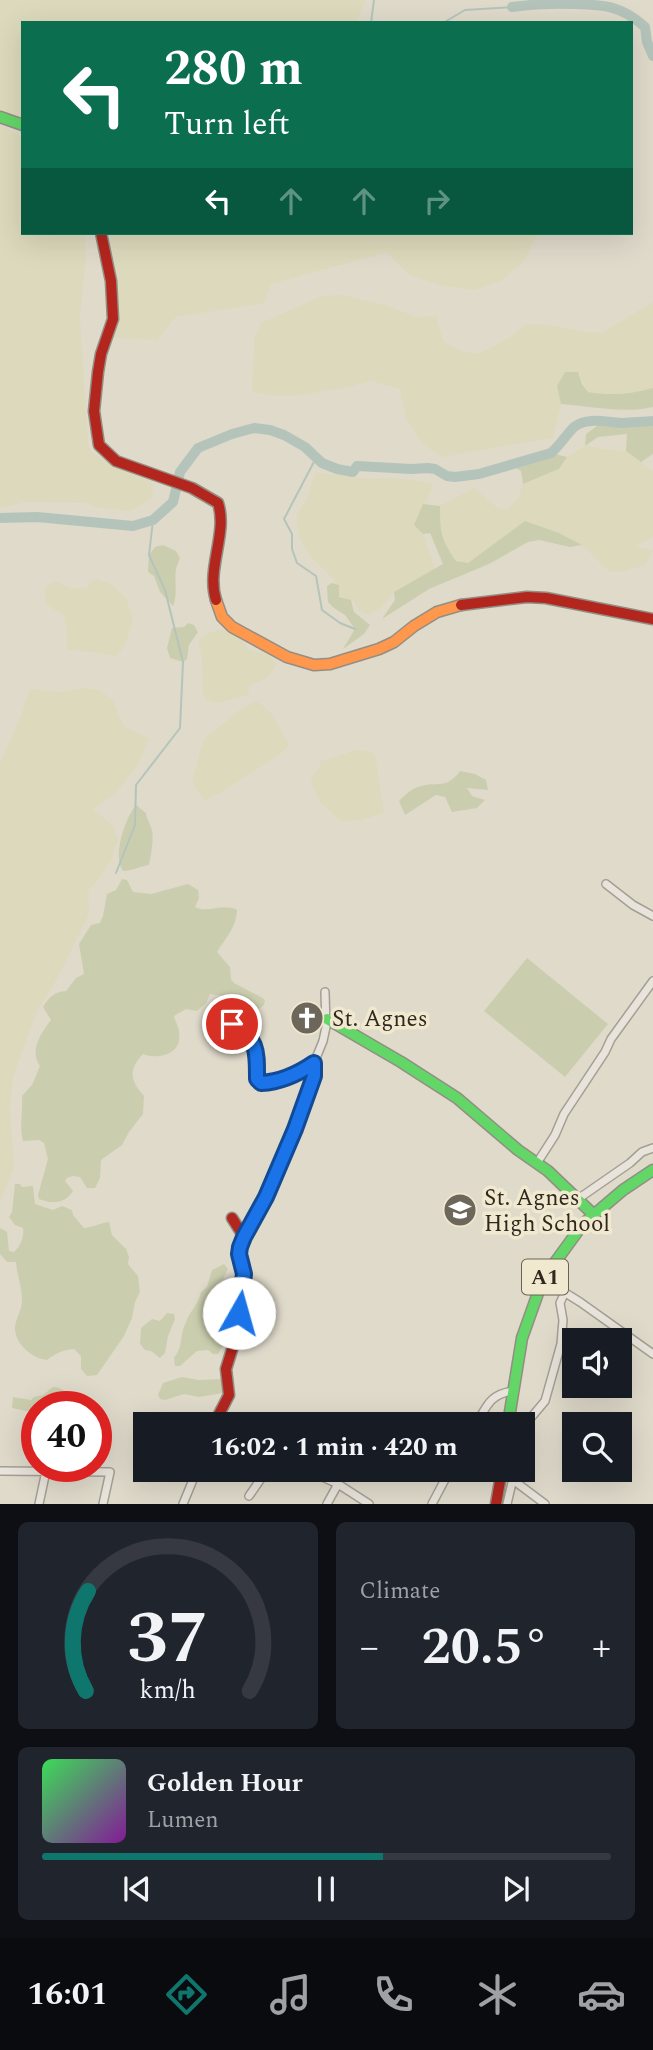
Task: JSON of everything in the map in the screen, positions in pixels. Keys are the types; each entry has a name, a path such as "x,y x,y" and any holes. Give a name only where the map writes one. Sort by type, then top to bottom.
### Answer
{"street":[{"path":"0,117 21,124"},
{"path":"101,235 111,281 113,319 98,372 94,411 99,445 116,461 192,488 218,503 220,521 212,587 222,617 232,627 287,657 314,665 330,664 366,654 394,642 437,612 474,603 527,597 546,598 653,619"},
{"path":"606,884 633,905 653,916"},
{"path":"537,1163 611,1039 653,981"},
{"path":"220,1412 229,1395 226,1368 243,1291 244,1274 239,1254 244,1237 266,1197 295,1129 314,1076 314,1063 323,1041 327,1019 325,992"},
{"path":"327,1019 457,1098 518,1150 527,1154 594,1215"},
{"path":"232,1024 254,1041 257,1079 261,1083 302,1072 314,1063"},
{"path":"578,1199 642,1152 653,1149"},
{"name":"A1","path":"510,1412 522,1338 543,1279 583,1224 623,1190 653,1170"},
{"path":"232,1218 244,1237"},
{"path":"543,1279 653,1354"},
{"path":"535,1413 545,1401 561,1344 563,1320 560,1303 565,1293"},
{"path":"484,1412 499,1392 513,1391"},
{"path":"0,1471 21,1471"},
{"path":"39,1504 44,1482"},
{"path":"103,1504 108,1482"},
{"path":"183,1504 192,1482"},
{"path":"249,1496 259,1482"},
{"path":"334,1482 369,1504"},
{"path":"432,1504 444,1482"},
{"path":"496,1504 500,1482"},
{"path":"508,1504 511,1482"},
{"path":"516,1482 545,1504"},
{"path":"327,1504 338,1484"}],"shaded area":[{"path":"0,0 365,0 357,21 21,21 21,119 0,110"},
{"path":"0,125 21,137 21,235 85,235 86,255 80,318 90,451 115,467 152,482 153,497 130,511 99,508 86,503 25,502 0,508"},
{"path":"108,235 537,235 523,262 501,281 473,290 439,285 409,275 387,252 271,284 264,303 176,317 157,340 114,338 118,319"},
{"path":"343,295 388,306 416,317 436,316 443,341 459,350 479,354 509,338 526,324 602,333 653,302 653,388 605,395 588,392 578,372 557,386 561,404 553,438 442,457 423,444 406,418 400,389 371,381 301,395 275,396 252,392 255,335 261,323 322,296"},
{"path":"585,446 626,451 653,471 653,536 635,547 653,550 645,565 610,572 582,545 525,521 468,564 456,561 442,539 440,506 474,488 499,509 508,509 519,497 523,484 559,470 567,457"},
{"path":"316,472 367,479 394,478 433,483 415,525 423,534 435,569 394,592 381,607 369,615 359,611 354,601 339,597 339,585 310,556 300,539 296,516 307,499"},
{"path":"94,579 109,583 126,598 133,619 125,645 117,656 67,649 64,616 46,603 45,588 55,581 69,588 86,589"},
{"path":"228,629 235,632 250,651 268,654 277,664 268,677 248,688 249,695 216,703 205,699 198,641 211,632"},
{"path":"84,688 99,690 113,700 123,726 149,739 137,766 116,793 93,809 113,826 118,840 111,860 88,890 89,914 58,977 37,1011 13,1077 10,1111 14,1167 0,1203 0,763 30,689 61,692"},
{"path":"256,701 273,716 289,745 279,755 205,800 194,786 193,777 204,739 241,709"},
{"path":"357,750 375,755 384,813 361,820 341,821 321,803 311,783 313,775 320,767 319,762"}],"green space":[{"path":"565,372 578,372 588,392 621,394 653,388 653,407 619,410 561,404 557,386"},
{"path":"653,422 653,454 641,462 626,451 627,434 598,437 585,446 586,434 597,426"},
{"path":"551,453 567,457 559,469 523,484 521,471 511,465"},
{"path":"423,504 440,506 442,535 456,561 468,563 525,521 559,533 582,545 570,547 539,540 528,542 489,564 429,589 382,619 395,600 394,592 443,564 430,533 423,534 414,525"},
{"path":"163,545 176,551 180,558 176,569 173,606 160,592 154,576 148,572 149,555 155,547"},
{"path":"332,583 339,585 339,597 351,600 354,612 370,625 364,634 343,649 355,629 345,615 328,602 327,586"},
{"path":"188,623 194,625 198,632 189,645 187,659 183,662 170,658 167,648 172,628 184,627"},
{"path":"460,771 486,780 488,790 467,788 472,796 485,800 477,808 452,812 445,797 436,795 405,815 399,801 408,793 425,785 450,781"},
{"path":"136,805 146,813 152,830 150,861 149,865 123,871 119,847 128,819"},
{"path":"122,879 127,880 133,892 151,894 188,884 198,890 199,898 195,907 227,907 237,910 233,927 217,952 230,967 234,983 261,997 265,1000 264,1005 249,1012 237,1001 210,994 206,1003 197,1011 186,1009 174,1016 179,1030 177,1046 168,1054 143,1054 135,1065 134,1080 144,1096 143,1114 122,1145 101,1160 100,1178 95,1188 87,1188 80,1177 73,1176 65,1181 73,1191 70,1195 58,1202 44,1201 39,1199 38,1195 48,1159 44,1143 39,1140 23,1141 21,1125 22,1096 32,1085 40,1066 36,1048 40,1036 51,1020 43,1007 47,1000 66,991 76,978 84,974 79,944 91,925 100,923 107,894 116,890"},
{"path":"527,958 608,1024 565,1077 484,1011"},
{"path":"15,1184 22,1187 33,1186 35,1204 53,1210 62,1206 72,1210 84,1228 109,1222 112,1235 126,1249 128,1264 138,1276 140,1292 132,1318 124,1336 97,1375 87,1376 81,1369 81,1356 74,1349 60,1352 47,1360 41,1359 30,1353 17,1339 15,1327 22,1301 16,1262 7,1262 0,1254 0,1228 7,1232 9,1251 14,1252 22,1238 23,1228 15,1225 9,1217"},
{"path":"224,1264 228,1269 223,1279 237,1295 234,1307 226,1317 230,1341 218,1354 208,1350 197,1351 180,1366 175,1366 174,1358 188,1318 201,1292 207,1287 212,1270"},
{"path":"167,1313 174,1314 175,1319 165,1353 160,1358 140,1344 141,1328 152,1319 160,1321"},
{"path":"182,1377 199,1380 222,1379 226,1390 223,1393 199,1397 184,1394 160,1399 158,1395 163,1383"},
{"path":"53,1387 64,1391 48,1391"},
{"path":"13,1397 21,1398 21,1410 12,1408"}],"waterway":[{"path":"371,21 374,0"},
{"path":"546,0 550,2"},
{"path":"512,7 565,4 603,6 620,10 645,27 653,56"},
{"path":"446,21 465,10 512,7"},
{"path":"0,518 37,517 133,526 153,520 173,502 180,472 198,448 254,428 284,435 305,447 322,463 337,469 353,472 357,466 428,468 455,477 479,474 551,453 574,427 586,422 653,421"},
{"path":"316,458 284,519 292,534 292,549 297,563 316,576 322,610 340,623 355,629"},
{"path":"116,873 135,825 136,785 180,728 183,662 165,590 149,555 153,520"}],"traffic: fast":[{"path":"0,117 21,124"},
{"path":"327,1019 457,1098 518,1150 548,1171 594,1215"},
{"path":"510,1412 522,1338 543,1279 583,1224 623,1190 653,1170"}],"traffic: slow":[{"path":"216,600 222,617 232,627 287,657 314,665 330,664 379,649 394,642 437,612 461,605"}],"traffic: jam":[{"path":"101,235 111,281 113,319 98,372 94,411 99,445 116,461 192,488 218,503 220,526 214,576 216,600"},
{"path":"461,605 527,597 546,598 653,619"},
{"path":"220,1412 229,1395 226,1369 234,1343 243,1291 244,1274 239,1254 244,1237 232,1218"},
{"path":"496,1504 500,1482"}],"place":[{"name":"St. Agnes","path":"307,1018"},
{"name":"St. Agnes High School","path":"460,1210"}],"route":[{"path":"232,1024 254,1041 258,1082 266,1083 285,1078 302,1072 314,1063 314,1076 295,1129 266,1197 240,1247 244,1274 239,1313"}]}
